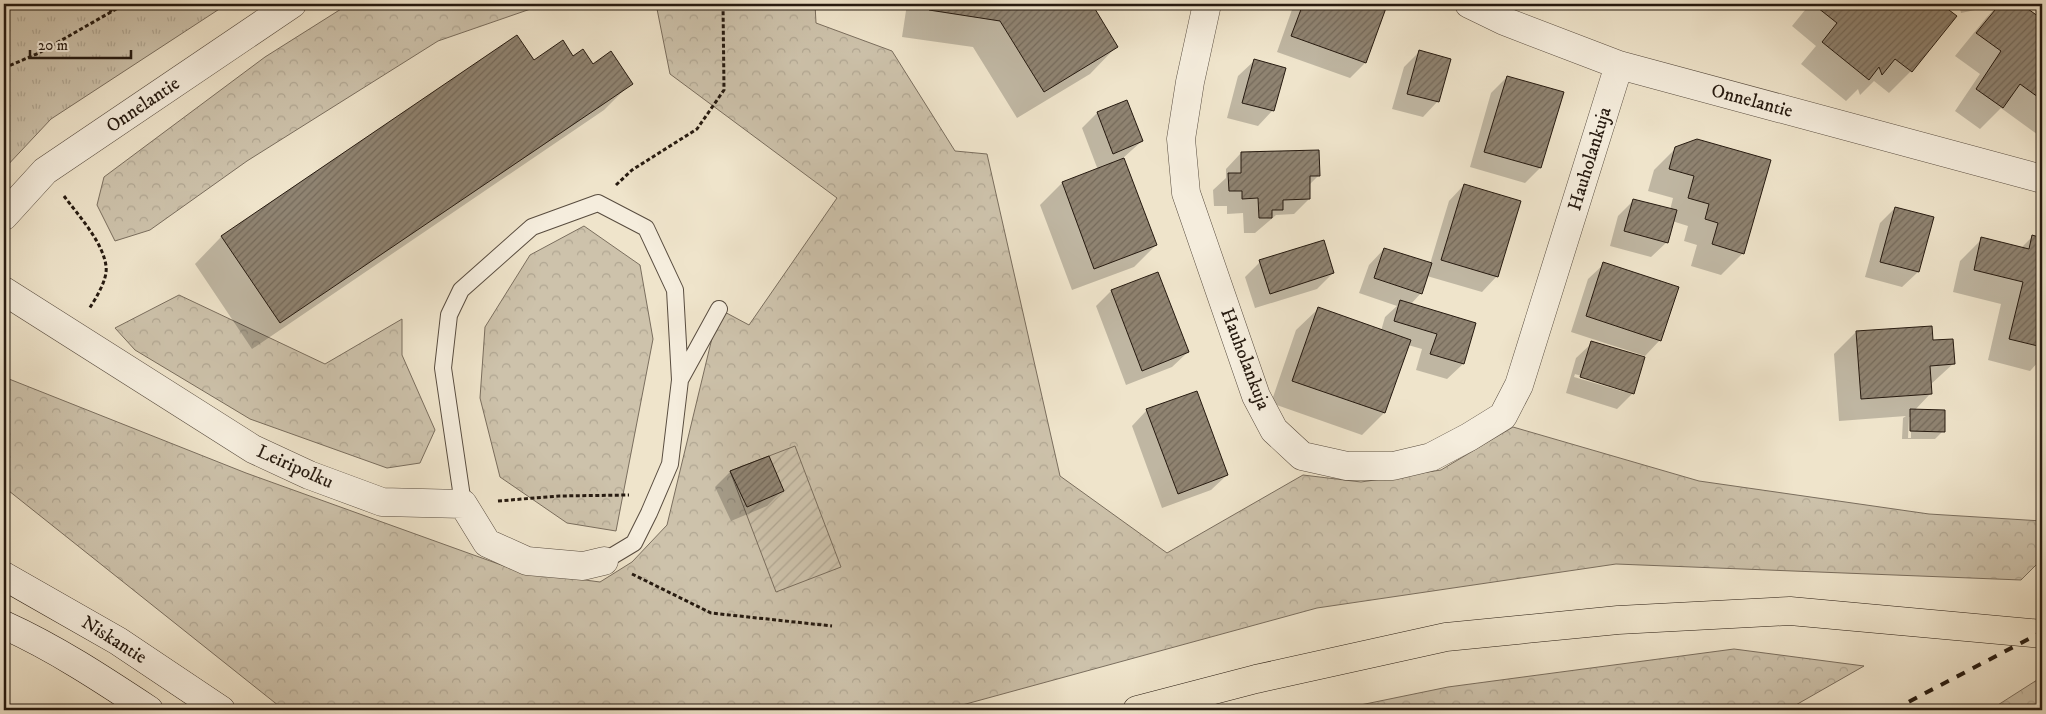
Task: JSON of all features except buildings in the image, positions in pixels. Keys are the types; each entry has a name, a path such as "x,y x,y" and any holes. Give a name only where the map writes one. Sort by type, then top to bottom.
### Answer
{"highway":[{"path":"1137,710 1256,678 1446,637 1618,620 1790,611 2042,634"}],"street":[{"name":"Onnelantie","path":"4,216 45,171 292,4"},
{"name":"Hauholankuja","path":"1207,4 1190,82 1181,139 1186,192 1256,396 1274,430 1302,456 1347,466 1392,466 1431,457 1503,416 1518,385 1619,65"},
{"name":"Onnelantie","path":"1469,4 1504,21 1619,65 2042,179"},
{"name":"Leiripolku","path":"4,291 253,449 309,475 382,502 463,504"},
{"path":"463,504 487,542 527,560 583,566 604,560"},
{"name":"Niskantie","path":"4,576 46,598 118,641 221,710"},
{"name":"Niskantie","path":"4,625 30,637 98,676 149,710"}],"lane":[{"path":"463,504 443,368 449,315 461,290 532,227 598,203 646,228 675,290 680,380 670,464 657,495 634,543 604,560"},
{"path":"680,380 719,309"}],"path":[{"path":"110,12 115,4"},
{"path":"4,68 39,53 125,4"},
{"path":"598,203 632,170 696,129 724,90 723,4"},
{"path":"45,171 96,240 106,267 100,292 73,335"},
{"path":"463,504 558,496 657,495"},
{"path":"604,560 711,613 832,626"}],"green space":[{"path":"4,4 227,4 51,119 4,169"},
{"path":"349,4 545,4 438,41 247,161 150,230 115,241 97,205 104,177 265,57"},
{"path":"656,4 815,4 816,23 892,51 955,151 987,154 1060,476 1167,553 1303,475 1361,482 1441,470 1513,427 1699,481 1929,514 2042,521 2042,559 2021,580 1616,564 1317,608 944,710 284,710 4,487 4,377 246,473 518,571 600,582 632,562 667,525 719,309 749,325 837,198 670,74"},
{"path":"584,226 640,265 653,339 616,531 567,523 500,477 480,398 485,327 530,255"},
{"path":"179,295 325,364 402,319 402,355 435,430 420,463 387,468 250,419 135,350 115,328"},
{"path":"795,446 841,567 776,592 730,471"},
{"path":"1734,649 1864,666 1787,710 1336,710 1448,687"},
{"path":"2037,680 2042,680 2042,710 1990,710"}],"railway":[{"path":"1893,710 2042,632"}]}
